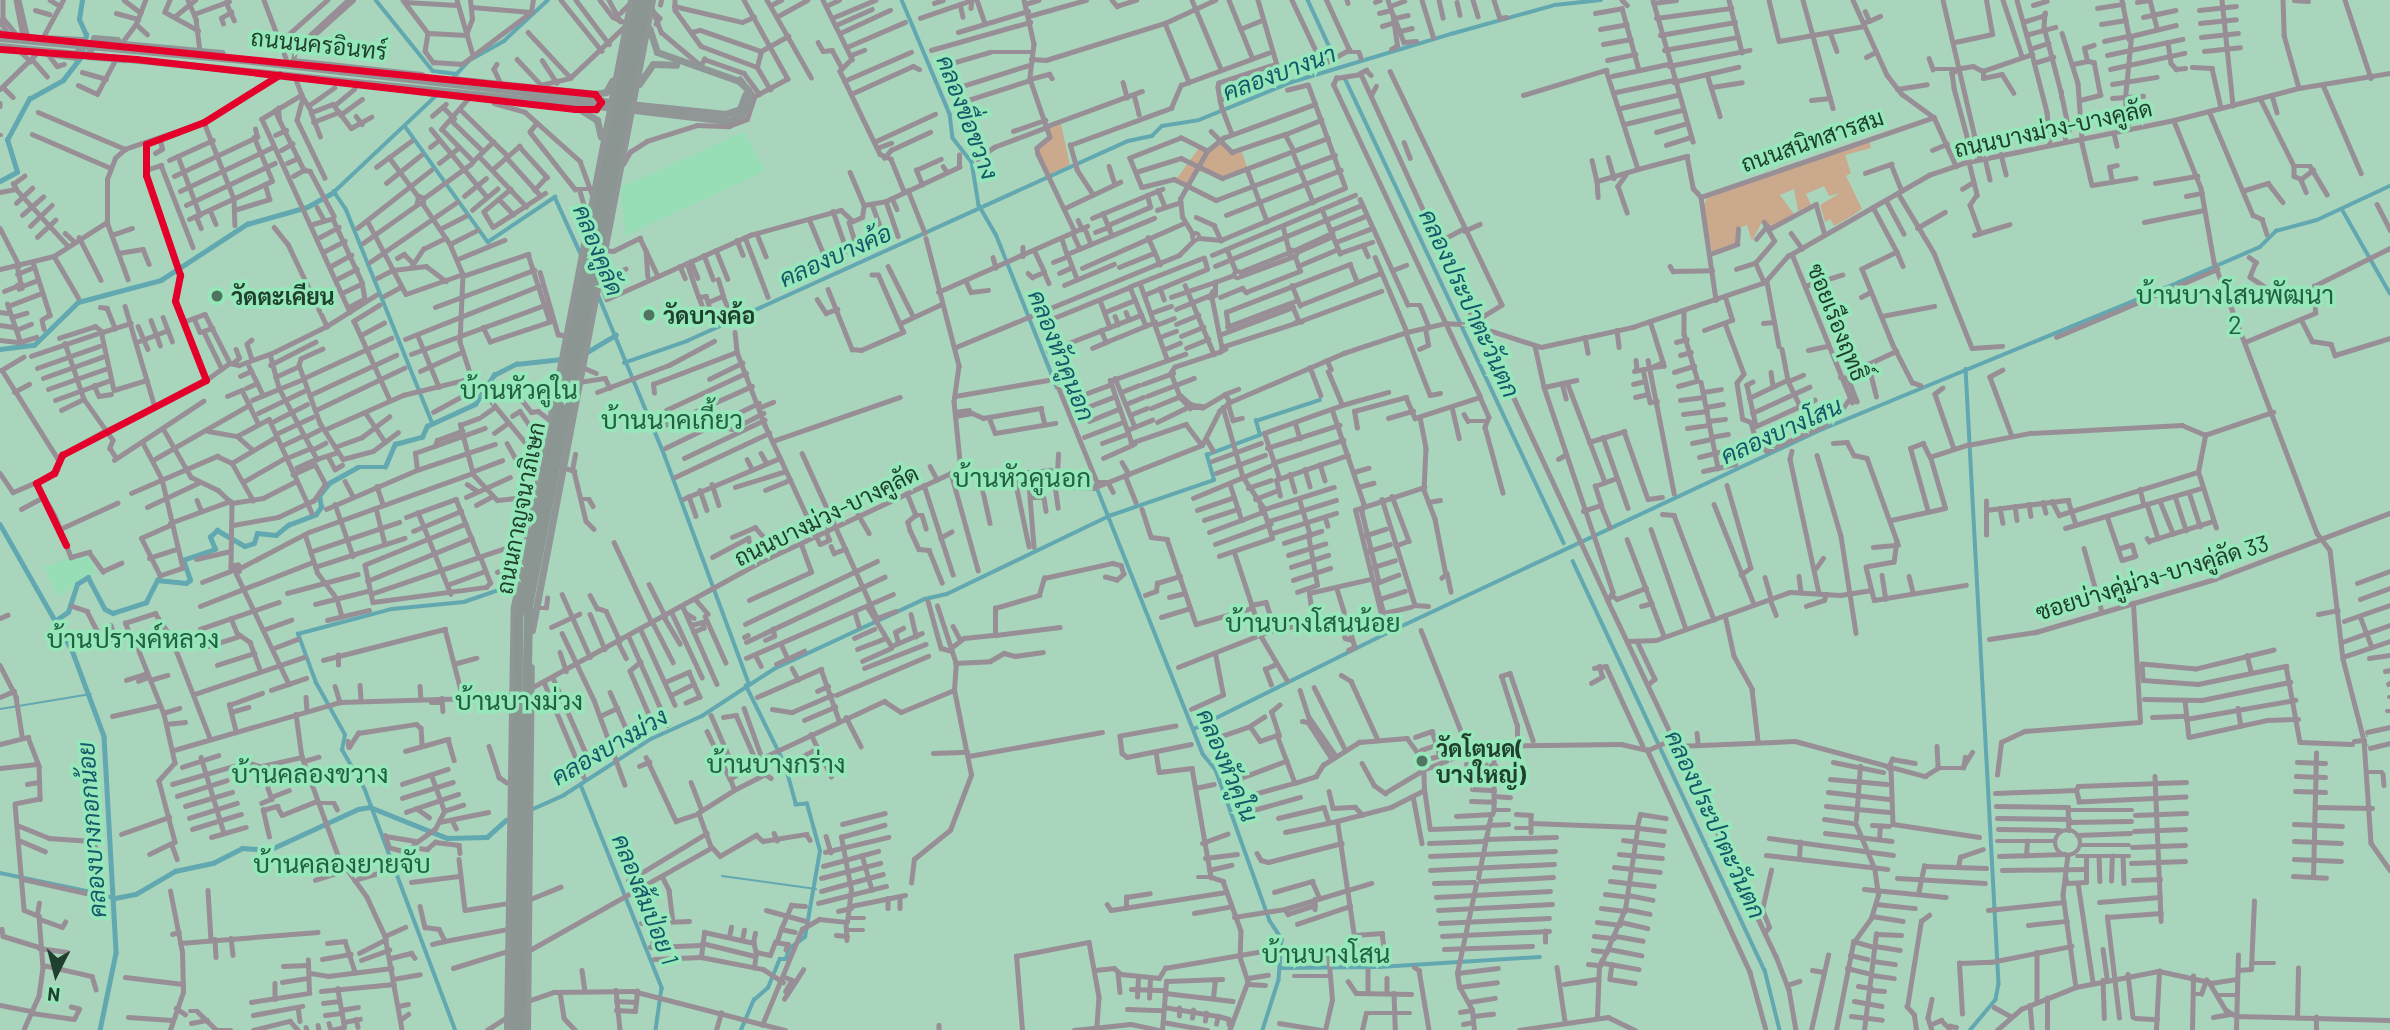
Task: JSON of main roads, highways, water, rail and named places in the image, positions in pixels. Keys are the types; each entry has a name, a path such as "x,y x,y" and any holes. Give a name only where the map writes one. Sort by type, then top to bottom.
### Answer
{"highway":[{"name":"ถนนกาญจนาภิเษก","path":"519,797 527,613 576,360 576,317 594,282 585,258 630,1"},
{"name":"ถนนกาญจนาภิเษก","path":"520,1030 518,618 594,282 629,86 651,4"},
{"path":"629,86 641,54"},
{"path":"567,336 576,317"},
{"path":"568,402 578,383"},
{"name":"ถนนกาญจนาภิเษก","path":"514,1030 514,939 519,825"},
{"path":"508,905 514,939"},
{"path":"521,964 528,932"}],"main road":[{"path":"576,360 550,420 519,582 510,697 507,806 534,800 531,688 534,607 578,383 576,360 567,336 585,258 583,248 630,1"},
{"path":"523,100 732,120 744,114 750,100 748,90 732,78 660,54 651,42 651,4"},
{"path":"594,282 604,250 641,54 652,22"},
{"name":"ถนนนครอินทร์","path":"8,32 45,37 77,47"},
{"name":"ถนนนครอินทร์","path":"8,32 77,47 349,79 455,87 502,84 595,94"},
{"path":"42,52 76,57 82,40 45,37"},
{"path":"136,59 89,57 93,40 123,41 141,45"},
{"name":"ถนนนครอินทร์","path":"95,49 141,45 291,59 441,86"},
{"name":"ถนนนครอินทร์","path":"0,48 77,47"},
{"name":"ถนนนครอินทร์","path":"0,48 42,52 77,47"},
{"name":"ถนนนครอินทร์","path":"95,49 136,59 326,80 455,87 476,96 523,100"},
{"name":"ถนนนครอินทร์","path":"95,49 330,70 441,86"},
{"path":"303,62 330,70"},
{"path":"633,101 649,66 673,64 741,88 742,107 718,117"},
{"path":"523,100 575,109 598,108 601,100 595,94 608,90 618,68"},
{"path":"326,80 349,79"},
{"path":"476,96 517,86"},
{"name":"ถนนนครอินทร์","path":"455,87 476,96 533,93 718,117"},
{"path":"575,109 597,120 601,155"},
{"path":"526,543 552,421 560,416 567,425 555,482 547,543"},
{"path":"519,797 531,740"},
{"path":"508,876 519,825 519,797 510,747"},
{"path":"507,1030 506,828 532,821 528,900 527,1030"},
{"path":"519,825 529,871"}],"waterway":[{"path":"0,181 17,172 7,140 29,99 63,80 81,57 86,35 79,19 82,0"},
{"path":"376,0 433,71 457,74"},
{"path":"454,77 470,60 504,41 548,0"},
{"name":"คลองขื่อขวาง","path":"902,0 950,114 953,138 972,162 979,205 996,234 1057,387"},
{"name":"คลองประปาตะวันตก","path":"1308,0 1332,52"},
{"name":"คลองบางนา","path":"624,363 687,341 1128,141 1152,136 1162,126 1199,120 1292,82 1451,34 1555,5 1601,0"},
{"name":"คลองประปาตะวันตก","path":"1345,78 1564,543"},
{"path":"432,423 346,210 334,192 437,95"},
{"name":"คลองคูลัด","path":"405,126 488,242 555,197 581,254"},
{"name":"คลองบางโสน","path":"1194,729 1385,634 1823,429 2179,282 2260,247 2276,231 2317,220 2390,186"},
{"path":"0,349 34,345 78,302 161,280 247,224 307,207 334,192"},
{"path":"2342,209 2390,293"},
{"name":"คลองคูลัด","path":"598,294 665,456 749,683"},
{"name":"คลองบางค้อ","path":"584,354 616,335"},
{"name":"คลองบางค้อ","path":"56,620 68,612 77,584 88,577 105,609 113,613 146,602 157,580 186,583 190,580 183,560 215,549 210,537 217,530 245,546 254,543 257,533 276,535 288,525 316,514 321,507 319,496 329,483 358,467 385,467 395,444 422,437 427,426 475,404 494,375 516,364 562,359"},
{"path":"1966,369 1999,984 1996,1000 1971,1030"},
{"name":"คลองบางม่วง","path":"531,810 564,795 651,739 702,716 774,669 925,599 947,594 1109,516 1214,480 1207,455 1260,435 1256,421 1320,400"},
{"name":"คลองหัวคูใน","path":"1096,485 1203,754 1216,770 1270,921 1282,939 1279,980 1263,1030"},
{"name":"คลองบางกอกน้อย","path":"0,524 72,650 104,736 116,953 100,1030"},
{"name":"คลองประปาตะวันตก","path":"1573,561 1765,970 1780,1030"},
{"path":"455,1030 365,790 342,750 345,735 316,683 298,634 392,609 464,602 501,589"},
{"path":"741,1030 754,1000 768,988 780,959 786,959 789,949 805,937 820,851 807,804 796,805 785,765 746,686"},
{"path":"0,709 91,694"},
{"name":"คลองส้มป่อย 1","path":"581,785 662,988 656,1030"},
{"name":"คลองบางม่วง","path":"115,898 136,894 175,871 213,863 242,848 269,850 358,809 370,807 447,838 487,837 506,820"},
{"path":"0,873 87,891"},
{"path":"722,876 816,889"},
{"path":"97,894 115,898"},
{"path":"1280,968 1380,967 1540,957"}],"place":[{"name":"วัดตะเคียน","path":"217,296"},
{"name":"วัดบางค้อ","path":"649,315"},
{"name":"วัดโตนด( บางใหญ่)","path":"1422,761"}],"district":[{"name":"บ้านบางโสนพัฒนา 2","path":"2235,309"},
{"name":"บ้านหัวคูใน","path":"519,389"},
{"name":"บ้านนาคเกี้ยว","path":"672,419"},
{"name":"บ้านหัวคูนอก","path":"1022,477"},
{"name":"บ้านบางโสนน้อย","path":"1313,622"},
{"name":"บ้านปรางค์หลวง","path":"133,638"},
{"name":"บ้านบางม่วง","path":"519,700"},
{"name":"บ้านบางกร่าง","path":"776,763"},
{"name":"บ้านคลองขวาง","path":"310,773"},
{"name":"บ้านคลองยายจับ","path":"342,863"},
{"name":"บ้านบางโสน","path":"1326,953"}],"water label":[{"name":"คลองหัวคูนอก","path":"1062,355"}]}
